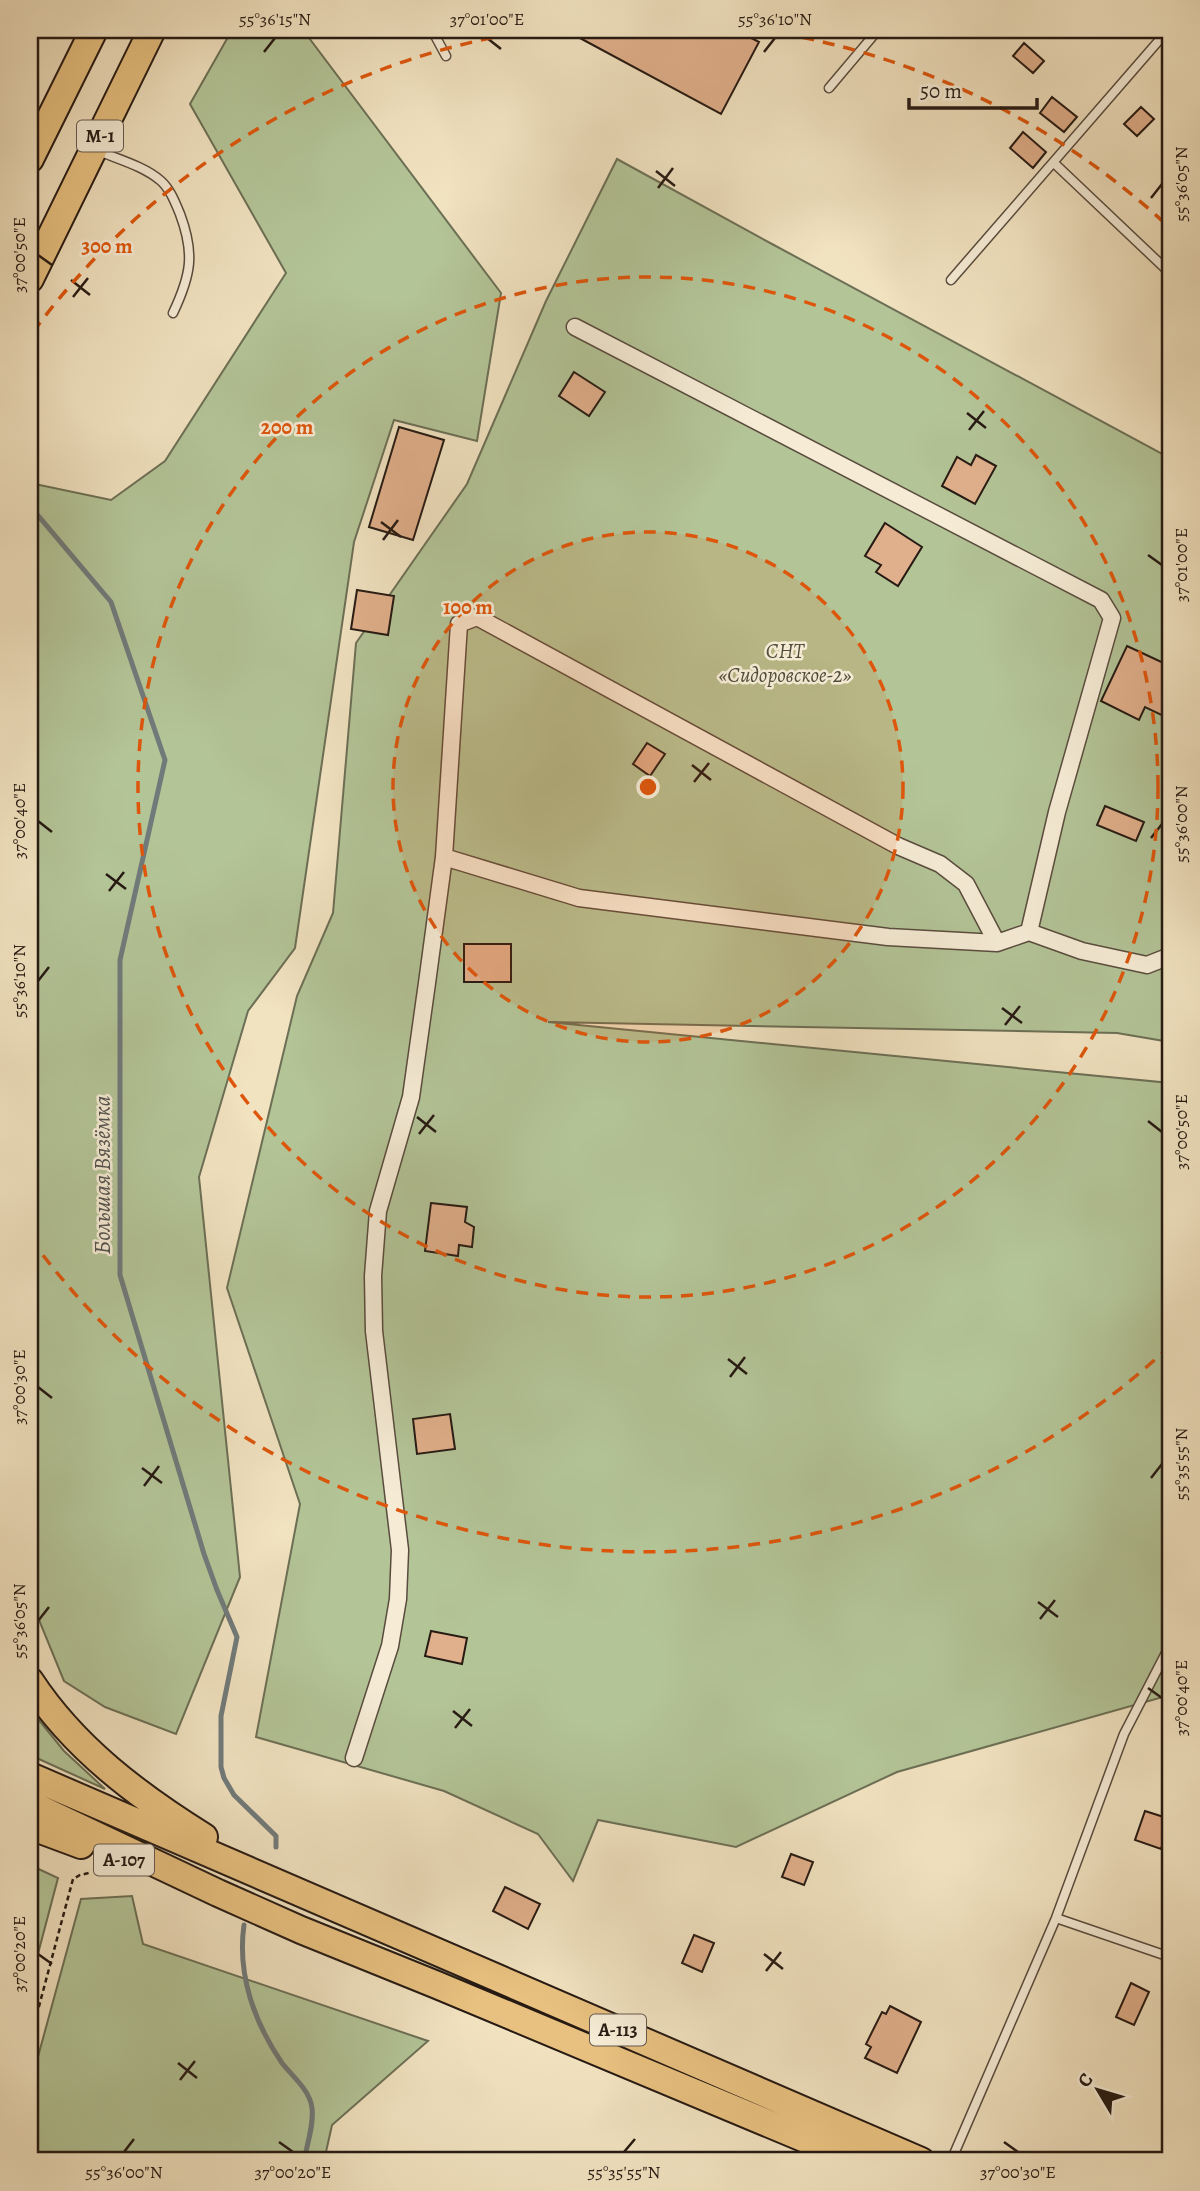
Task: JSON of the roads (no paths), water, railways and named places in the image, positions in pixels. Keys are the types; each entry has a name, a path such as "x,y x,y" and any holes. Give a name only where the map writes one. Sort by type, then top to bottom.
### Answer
{"highway":[{"name":"М-1","path":"30,159 41,126 93,30"},
{"name":"М-1","path":"30,279 152,30"},
{"path":"30,1681 64,1726 118,1778 160,1810 276,1883"},
{"name":"А-113","path":"30,1776 921,2161"},
{"name":"А-113","path":"30,1804 302,1930 438,1984 858,2161"},
{"name":"А-107","path":"30,1826 218,1893"}],"street":[{"path":"575,327 1101,600 1112,618 1057,812 1029,932"},
{"path":"354,1758 390,1646 398,1599 400,1550 374,1331 373,1276 378,1211 411,1097 444,857 459,624 477,617 898,846 940,864 966,884 997,943"},
{"path":"444,857 579,898 888,937 997,943 1029,932 1082,951 1147,965 1170,956"}],"lane":[{"path":"432,30 446,56"},
{"path":"829,88 878,30"},
{"path":"951,280 1168,30"},
{"path":"94,149 153,175 163,182 176,203 190,247 190,264 184,290 173,313"},
{"path":"1054,163 1170,273"},
{"path":"951,2161 1056,1918 1124,1734 1170,1645"},
{"path":"1056,1918 1170,1957"}],"waterway":[{"name":"Большая Вязёмка","path":"30,506 111,602 165,760 120,960 120,1275 204,1554 237,1637 221,1716 221,1767 234,1795 276,1836 276,1847"},
{"name":"Большая Вязёмка","path":"244,1925 243,1961 256,2014 282,2063 311,2101 312,2121 304,2161"}],"park label":[{"name":"СНТ «Сидоровское-2»","path":"785,663"}]}
